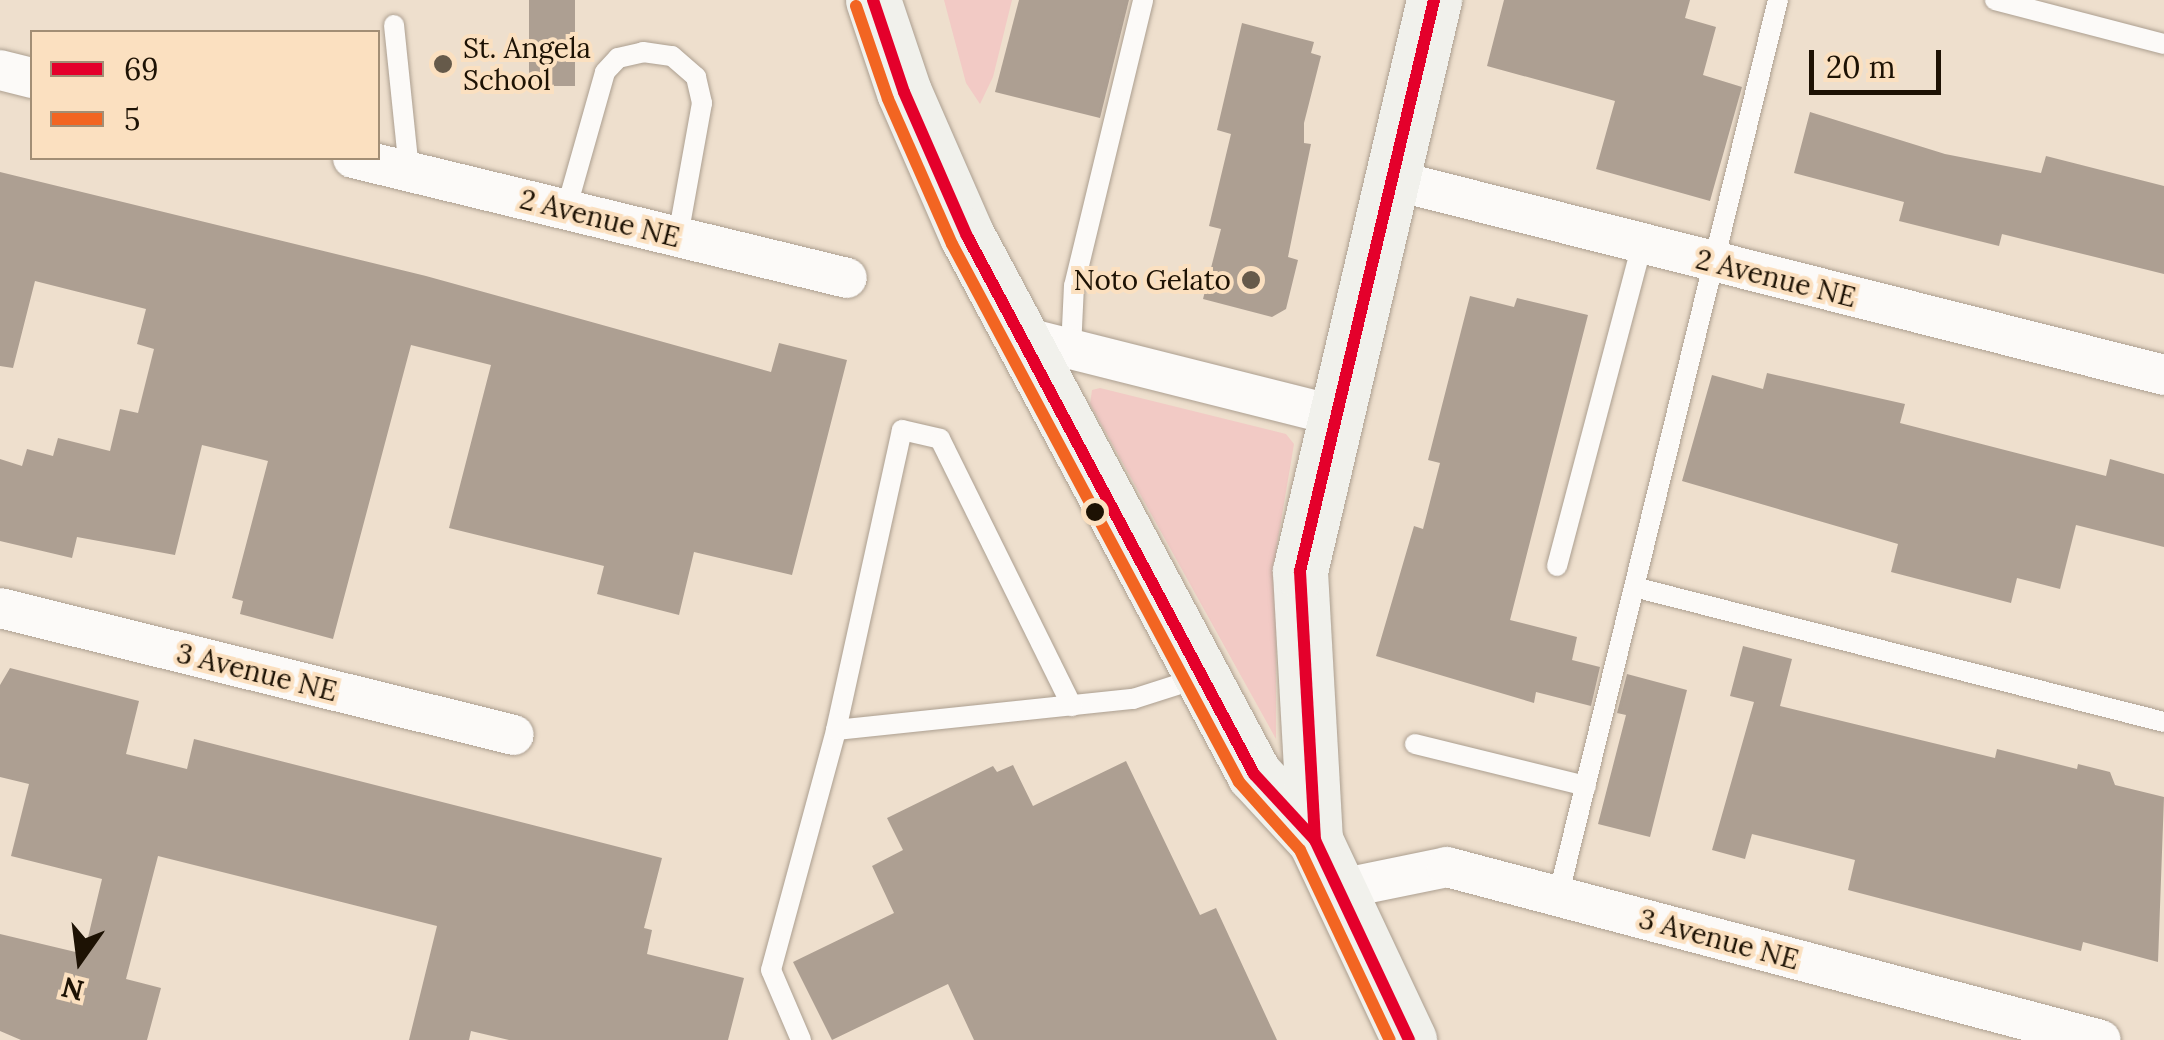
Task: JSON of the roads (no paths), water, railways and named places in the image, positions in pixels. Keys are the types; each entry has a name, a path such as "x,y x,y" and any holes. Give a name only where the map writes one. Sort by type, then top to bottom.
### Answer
{"main road":[{"path":"873,0 937,175 1019,336 1254,774 1315,840"},
{"path":"1409,1040 1335,890 1315,840 1300,571 1333,415 1434,0"}],"street":[{"path":"0,70 30,78"},
{"name":"2 Avenue NE","path":"361,160 847,278"},
{"name":"2 Avenue NE","path":"1389,179 2164,375"},
{"path":"1019,336 1333,415"},
{"name":"3 Avenue NE","path":"0,608 514,735"},
{"name":"3 Avenue NE","path":"1335,890 1447,867 2101,1040"}],"lane":[{"path":"1071,350 1074,286 1143,0"},
{"path":"1558,897 1778,0"},
{"path":"1995,0 2164,44"},
{"path":"394,25 409,172"},
{"path":"566,210 604,72 618,58 643,52 672,56 696,77 702,103 678,237"},
{"path":"1556,566 1642,244"},
{"path":"801,1040 771,970 836,730 902,430 940,439 1072,706"},
{"path":"1634,587 2164,722"},
{"path":"836,730 1133,699 1204,676"},
{"path":"1415,744 1586,786"}],"place":[{"name":"St. Angela School","path":"443,64"},
{"name":"Noto Gelato","path":"1251,280"}]}
